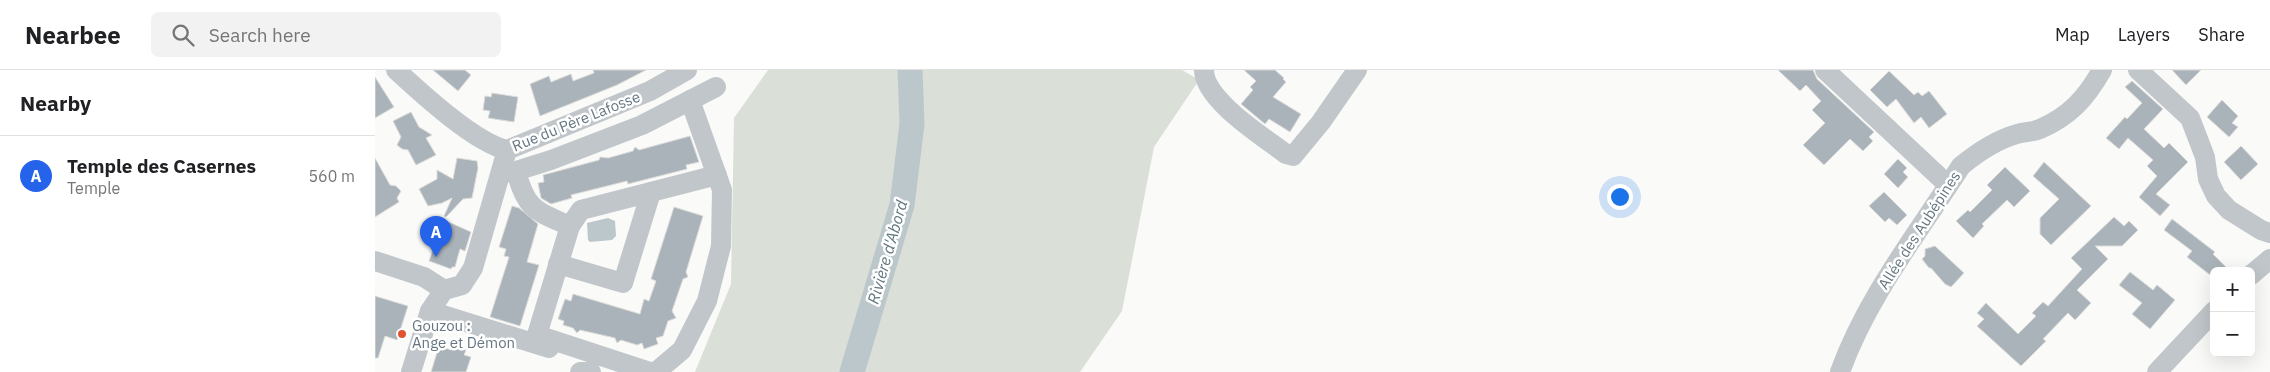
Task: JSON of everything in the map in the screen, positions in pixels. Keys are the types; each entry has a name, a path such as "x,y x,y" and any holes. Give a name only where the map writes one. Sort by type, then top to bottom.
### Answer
{"street":[{"name":"Rue du Père Lafosse","path":"396,70 457,121 497,148 507,150 650,91 687,70"},
{"path":"1204,70 1205,81 1221,102 1287,154 1293,156 1321,122 1357,70"},
{"path":"1825,70 1948,186"},
{"name":"Allée des Aubépines","path":"1840,372 1851,342 1871,303 1961,166 1980,150 2015,135 2039,129 2066,114 2088,95 2102,70"},
{"path":"2138,70 2190,118 2205,157 2208,179 2216,196 2229,210 2261,230 2270,233"},
{"path":"508,172 642,125 716,87"},
{"path":"656,372 682,350 707,300 721,246 722,190 691,100"},
{"path":"411,372 430,312 444,290 461,285 473,268 508,172 507,150"},
{"path":"508,172 536,211 570,226"},
{"path":"649,372 537,336 570,226 581,210 717,176"},
{"path":"558,264 623,283 651,192"},
{"path":"2255,272 2270,259"},
{"path":"375,261 424,276 444,290"},
{"path":"430,312 630,372"},
{"path":"2157,372 2213,312"},
{"path":"580,372 591,372"}],"shaded area":[{"path":"768,70 1182,70 1199,80 1154,147 1122,311 1080,372 695,372 731,284 734,118"},
{"path":"608,218 615,221 616,236 612,240 590,242 588,240 587,223"}],"building":[{"path":"433,70 465,70 471,75 458,91"},
{"path":"593,70 646,70 617,85 540,116 530,84 549,76 551,82 571,74 573,81 594,73"},
{"path":"1244,70 1275,70 1284,78 1286,82 1273,97 1301,114 1290,132 1269,119 1265,124 1241,104 1253,90 1250,87 1256,81"},
{"path":"1778,70 1813,70 1817,79 1874,132 1869,137 1873,141 1863,151 1850,139 1824,165 1803,145 1825,123 1812,110 1821,101 1806,85 1800,91"},
{"path":"2172,70 2201,70 2186,85"},
{"path":"1889,71 1914,95 1918,92 1922,96 1929,91 1947,114 1929,128 1921,117 1914,123 1896,99 1887,107 1870,90"},
{"path":"375,77 394,107 375,118"},
{"path":"2132,81 2163,109 2144,129 2164,148 2169,143 2188,162 2156,194 2170,205 2160,216 2139,197 2157,176 2147,166 2153,160 2128,138 2119,149 2106,138 2125,117 2127,119 2142,103 2125,87"},
{"path":"492,93 518,97 514,122 488,118 490,111 483,110 485,96 491,97"},
{"path":"2222,100 2238,116 2232,123 2238,127 2229,137 2207,117"},
{"path":"411,112 419,127 432,135 426,138 436,155 416,165 408,150 402,149 397,145 401,137 393,121"},
{"path":"690,136 699,162 686,165 687,169 628,184 627,181 571,195 572,198 551,204 541,198 538,183 544,182 543,175 599,160 600,157 608,158 633,151 635,147 639,150"},
{"path":"2241,146 2258,164 2241,180 2224,162"},
{"path":"375,158 390,185 396,186 401,191 397,198 399,202 375,217"},
{"path":"457,158 477,161 478,168 472,198 463,199 446,217 444,216 452,198 442,203 428,206 419,189 437,179 437,170 453,179"},
{"path":"1898,159 1907,168 1903,172 1908,177 1898,188 1884,174"},
{"path":"2044,162 2091,206 2051,245 2040,234 2040,218 2059,199 2033,176"},
{"path":"2005,167 2030,191 2014,207 2007,200 1982,224 1984,226 1973,238 1956,221 1968,210 1970,212 1992,190 1987,185"},
{"path":"1884,192 1907,215 1897,225 1889,218 1885,222 1869,206"},
{"path":"512,206 519,208 538,224 527,262 539,265 520,326 490,317 509,257 504,256 506,249 499,247"},
{"path":"674,207 703,216 686,272 688,277 683,279 672,311 676,318 668,321 663,336 656,338 658,344 644,349 642,343 637,345 621,340 617,343 615,338 580,330 577,333 573,328 563,325 564,321 558,319 565,299 571,301 573,294 640,314 644,299 649,301 656,281 651,279"},
{"path":"2114,217 2124,226 2129,221 2138,230 2122,246 2095,246 2108,259 2077,290 2091,303 2075,320 2068,313 2043,339 2046,341 2021,366 1977,326 1984,319 1977,313 1986,303 2018,334 2036,316 2032,313 2043,302 2048,306 2082,269 2071,258"},
{"path":"442,219 471,232 465,251 460,249 455,267 451,269 429,261 437,238 434,237"},
{"path":"2172,219 2215,252 2213,254 2226,267 2210,267 2210,275 2187,257 2192,251 2164,230"},
{"path":"1935,246 1964,273 1951,287 1945,284 1922,259 1925,256 1925,249"},
{"path":"2130,272 2153,290 2157,285 2175,300 2150,329 2132,314 2142,303 2119,285"},
{"path":"375,296 408,306 397,340 385,336 378,358 375,358"},
{"path":"439,346 451,350 452,346 466,350 464,355 471,357 466,372 431,372"}],"waterway":[{"name":"Rivière d'Abord","path":"852,372 902,205 912,124 910,70"}],"place":[{"name":"Temple des Casernes","path":"436,257"},
{"name":"Gouzou : Ange et Démon","path":"402,334"}]}
